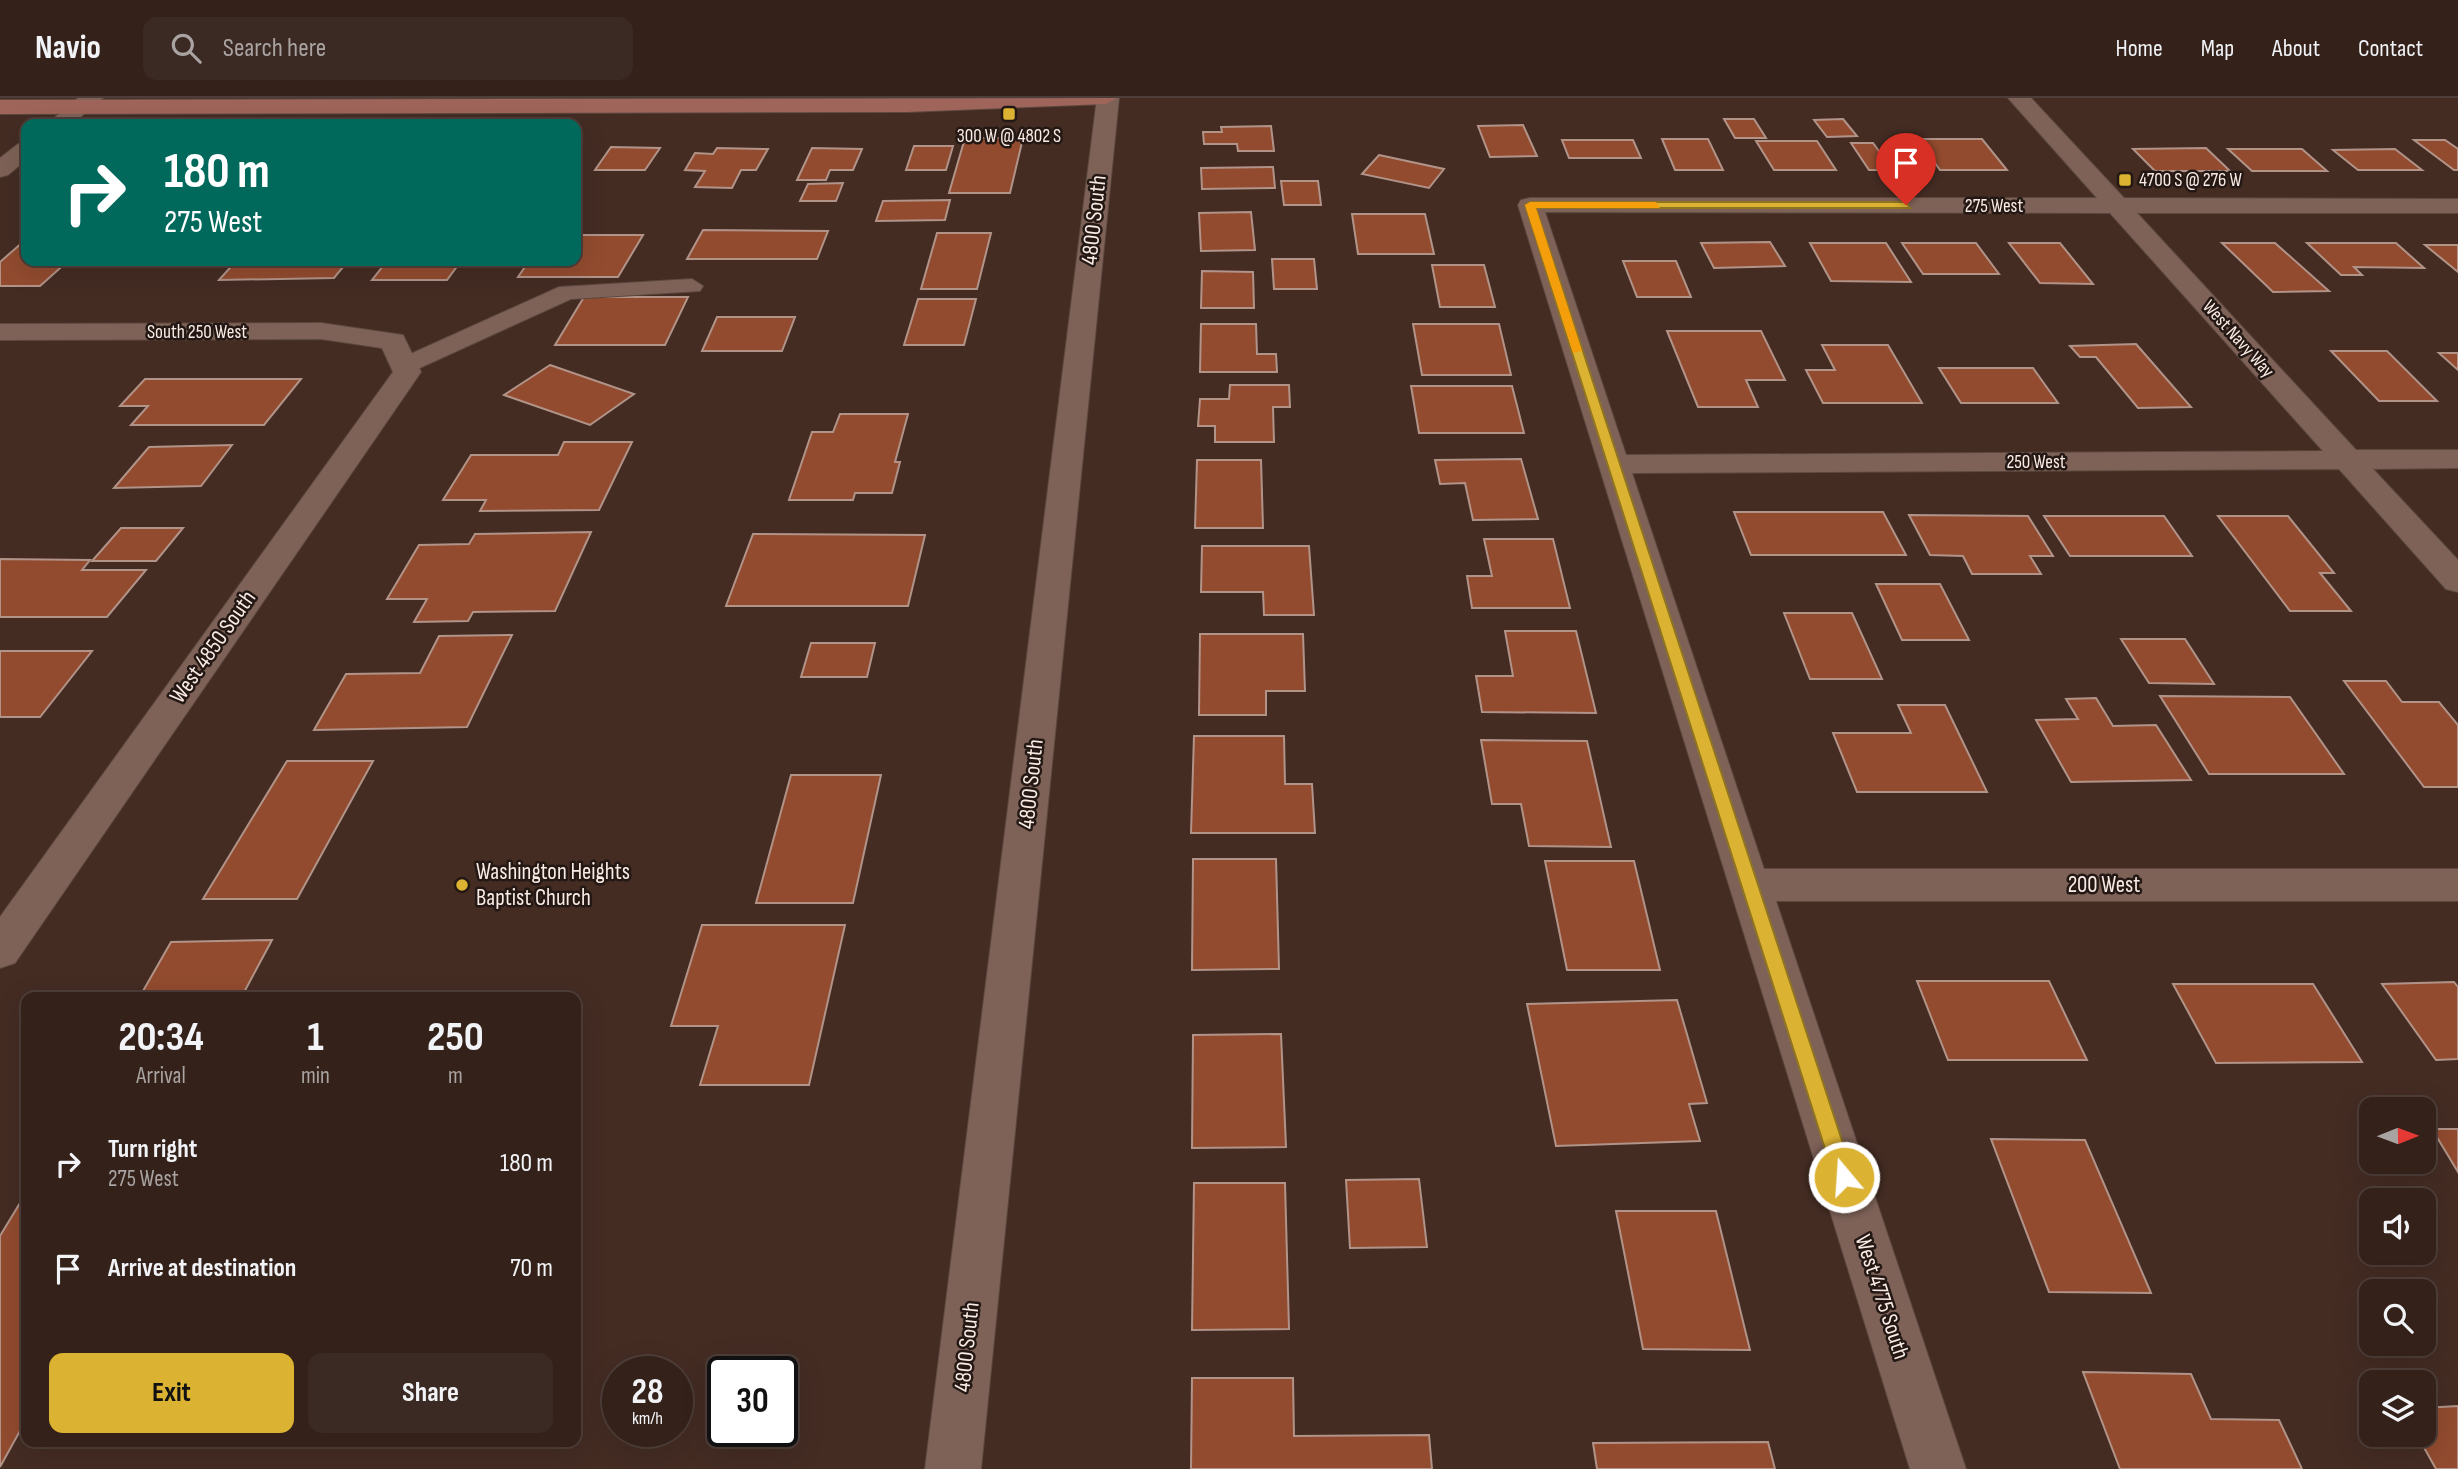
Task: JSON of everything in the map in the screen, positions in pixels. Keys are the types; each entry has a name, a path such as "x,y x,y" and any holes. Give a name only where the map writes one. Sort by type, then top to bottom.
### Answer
{"main road":[{"path":"0,107 86,103 907,105 1107,98"}],"street":[{"name":"4800 South","path":"953,1469 1107,98"},
{"name":"West Navy Way","path":"2019,98 2458,581"},
{"path":"65,119 86,103"},
{"path":"0,170 21,153"},
{"name":"275 West","path":"1530,205 2458,206"},
{"name":"West 4775 South","path":"1530,205 1938,1469"},
{"name":"South 250 West","path":"0,332 321,331 399,354"},
{"name":"West 4850 South","path":"0,950 407,372 399,354"},
{"name":"250 West","path":"1613,464 2458,459"},
{"name":"200 West","path":"1749,885 2458,885"}],"lane":[{"path":"399,354 567,292 692,286"}],"building":[{"path":"1724,119 1754,119 1766,138 1735,138"},
{"path":"1843,119 1857,136 1827,137 1814,120"},
{"path":"1523,125 1537,156 1490,157 1478,126"},
{"path":"1271,126 1274,151 1238,151 1237,144 1204,144 1203,132 1222,132 1221,127"},
{"path":"965,138 1023,138 1010,193 949,193"},
{"path":"1662,139 1708,139 1723,170 1675,170"},
{"path":"1918,139 1982,139 2007,170 1940,170"},
{"path":"1562,140 1633,140 1641,158 1569,158"},
{"path":"2414,140 2445,140 2458,149 2458,170 2454,170"},
{"path":"1756,141 1817,141 1836,170 1774,170"},
{"path":"1851,143 1873,143 1879,151 1916,151 1931,170 1869,170"},
{"path":"914,146 953,146 946,170 906,170"},
{"path":"611,147 660,148 645,170 595,170"},
{"path":"717,148 768,149 756,170 741,170 732,188 695,187 705,171 685,170 695,153 713,154"},
{"path":"812,148 862,149 853,170 830,170 826,180 797,180"},
{"path":"2206,148 2230,171 2155,171 2133,149"},
{"path":"2228,149 2302,149 2327,171 2252,171"},
{"path":"2395,149 2422,170 2358,170 2333,150"},
{"path":"1379,155 1444,169 1429,188 1362,174"},
{"path":"1273,167 1275,188 1202,189 1201,168"},
{"path":"1281,181 1318,181 1321,205 1284,205"},
{"path":"843,183 836,201 800,201 808,184"},
{"path":"950,200 945,220 876,221 883,201"},
{"path":"1251,212 1255,250 1201,251 1199,213"},
{"path":"1352,214 1425,214 1434,254 1358,254"},
{"path":"703,230 828,231 817,259 687,259"},
{"path":"937,233 991,233 977,289 921,289"},
{"path":"581,235 643,235 618,277 518,277 526,266 581,266"},
{"path":"1770,242 1785,266 1714,268 1701,243"},
{"path":"1810,243 1886,243 1911,282 1831,281"},
{"path":"1902,243 1976,243 1999,274 1923,274"},
{"path":"2009,243 2060,243 2093,284 2040,283"},
{"path":"2222,243 2275,243 2329,291 2273,292"},
{"path":"2307,243 2396,243 2424,268 2354,267 2362,275 2341,275"},
{"path":"21,244 21,266 62,266 40,286 0,286 0,262"},
{"path":"2425,245 2458,245 2458,272"},
{"path":"1272,259 1314,259 1317,289 1274,289"},
{"path":"1623,261 1676,261 1691,297 1637,297"},
{"path":"1432,265 1484,265 1495,307 1440,307"},
{"path":"232,266 344,266 334,278 219,280"},
{"path":"383,266 457,266 447,280 372,280"},
{"path":"1202,271 1253,272 1254,308 1201,308"},
{"path":"584,297 688,297 665,345 555,345"},
{"path":"918,299 976,299 964,345 904,345"},
{"path":"717,317 795,317 782,351 702,351"},
{"path":"1201,324 1256,324 1257,354 1276,354 1277,372 1200,372"},
{"path":"1413,324 1499,324 1511,375 1422,375"},
{"path":"1667,331 1761,331 1785,380 1746,380 1758,407 1698,407"},
{"path":"2136,344 2191,407 2138,408 2096,357 2080,357 2070,346"},
{"path":"1822,345 1888,345 1922,403 1823,403 1806,370 1835,370"},
{"path":"2331,351 2387,351 2437,401 2379,401"},
{"path":"2439,353 2458,353 2458,370"},
{"path":"550,365 634,394 590,425 504,395"},
{"path":"1939,368 2033,368 2058,403 1961,403"},
{"path":"145,379 301,379 264,425 131,425 148,406 120,406"},
{"path":"1230,385 1289,385 1290,407 1273,407 1274,442 1215,442 1215,426 1198,426 1200,399 1229,399"},
{"path":"1411,386 1512,386 1524,433 1419,433"},
{"path":"840,414 908,414 895,462 900,462 892,493 855,493 853,500 789,500 812,432 833,432"},
{"path":"564,442 632,442 599,510 480,511 486,500 443,500 471,455 558,455"},
{"path":"232,445 201,486 114,488 149,447"},
{"path":"1521,459 1538,519 1473,520 1465,483 1440,484 1435,460"},
{"path":"1197,460 1261,460 1263,528 1195,528"},
{"path":"1734,512 1883,512 1906,555 1751,555"},
{"path":"1909,515 2028,516 2053,556 2030,556 2041,574 1972,574 1963,556 1930,555"},
{"path":"2044,516 2164,516 2192,556 2070,556"},
{"path":"2218,516 2288,516 2334,573 2320,573 2351,611 2290,611"},
{"path":"121,528 183,528 156,561 92,561"},
{"path":"591,532 555,611 473,612 468,621 414,622 427,599 387,599 419,545 469,544 475,534"},
{"path":"753,534 925,535 908,606 726,606"},
{"path":"1484,539 1553,539 1570,608 1472,608 1467,576 1492,576"},
{"path":"1202,546 1309,546 1314,615 1264,615 1263,592 1201,592"},
{"path":"0,559 90,560 82,570 146,570 107,617 0,617"},
{"path":"1876,584 1940,584 1969,640 1902,640"},
{"path":"1784,613 1852,613 1882,679 1810,679"},
{"path":"1505,631 1576,631 1596,713 1482,712 1476,676 1513,676"},
{"path":"1200,634 1303,634 1305,691 1266,691 1266,715 1199,715"},
{"path":"512,635 467,727 314,730 346,674 420,673 439,636"},
{"path":"2121,639 2185,639 2214,684 2149,683"},
{"path":"811,643 875,643 867,677 801,677"},
{"path":"0,651 92,651 40,717 0,717"},
{"path":"2344,681 2386,681 2402,702 2439,702 2458,725 2458,787 2424,787"},
{"path":"2160,696 2290,697 2344,774 2209,774"},
{"path":"2096,698 2113,726 2156,725 2191,780 2071,782 2036,720 2078,719 2066,699"},
{"path":"1898,705 1945,705 1987,792 1857,792 1833,733 1911,733"},
{"path":"1194,736 1284,736 1285,784 1312,784 1315,833 1191,833"},
{"path":"1481,740 1587,741 1611,847 1529,846 1521,804 1492,804"},
{"path":"287,761 373,761 297,899 203,899"},
{"path":"791,775 881,775 853,903 756,903"},
{"path":"1193,859 1276,859 1279,969 1192,970"},
{"path":"1545,861 1634,861 1660,970 1567,970"},
{"path":"702,925 845,925 809,1085 700,1085 718,1026 671,1026"},
{"path":"272,940 244,992 142,992 171,942"},
{"path":"1917,981 2049,981 2087,1060 1948,1060"},
{"path":"2454,982 2458,987 2458,1059 2436,1060 2382,984"},
{"path":"2173,984 2313,984 2362,1062 2216,1063"},
{"path":"1677,1000 1707,1103 1689,1104 1700,1141 1556,1146 1527,1004"},
{"path":"1281,1034 1286,1147 1192,1148 1193,1035"},
{"path":"2436,1129 2458,1129 2458,1172 2436,1136"},
{"path":"1991,1139 2085,1140 2151,1293 2049,1292"},
{"path":"1419,1179 1427,1247 1350,1248 1346,1180"},
{"path":"1194,1183 1285,1183 1289,1329 1192,1330"},
{"path":"21,1201 21,1429 0,1467 0,1236"},
{"path":"1616,1211 1716,1211 1750,1350 1643,1349"},
{"path":"2083,1372 2191,1374 2211,1419 2279,1420 2302,1469 2120,1469"},
{"path":"1192,1378 1293,1378 1294,1436 1429,1435 1432,1469 1191,1469"},
{"path":"2458,1406 2458,1469 2436,1469 2424,1447 2436,1447 2436,1407"},
{"path":"1768,1442 1775,1469 1597,1469 1593,1443"}],"slow traffic":[{"path":"1577,351 1530,205 1656,205"}],"place":[{"name":"300 W @ 4802 S","path":"1009,114"},
{"name":"4700 S @ 276 W","path":"2125,180"},
{"name":"Washington Heights Baptist Church","path":"462,885"}],"route":[{"path":"1844,1177 1530,205 1906,205"}]}
